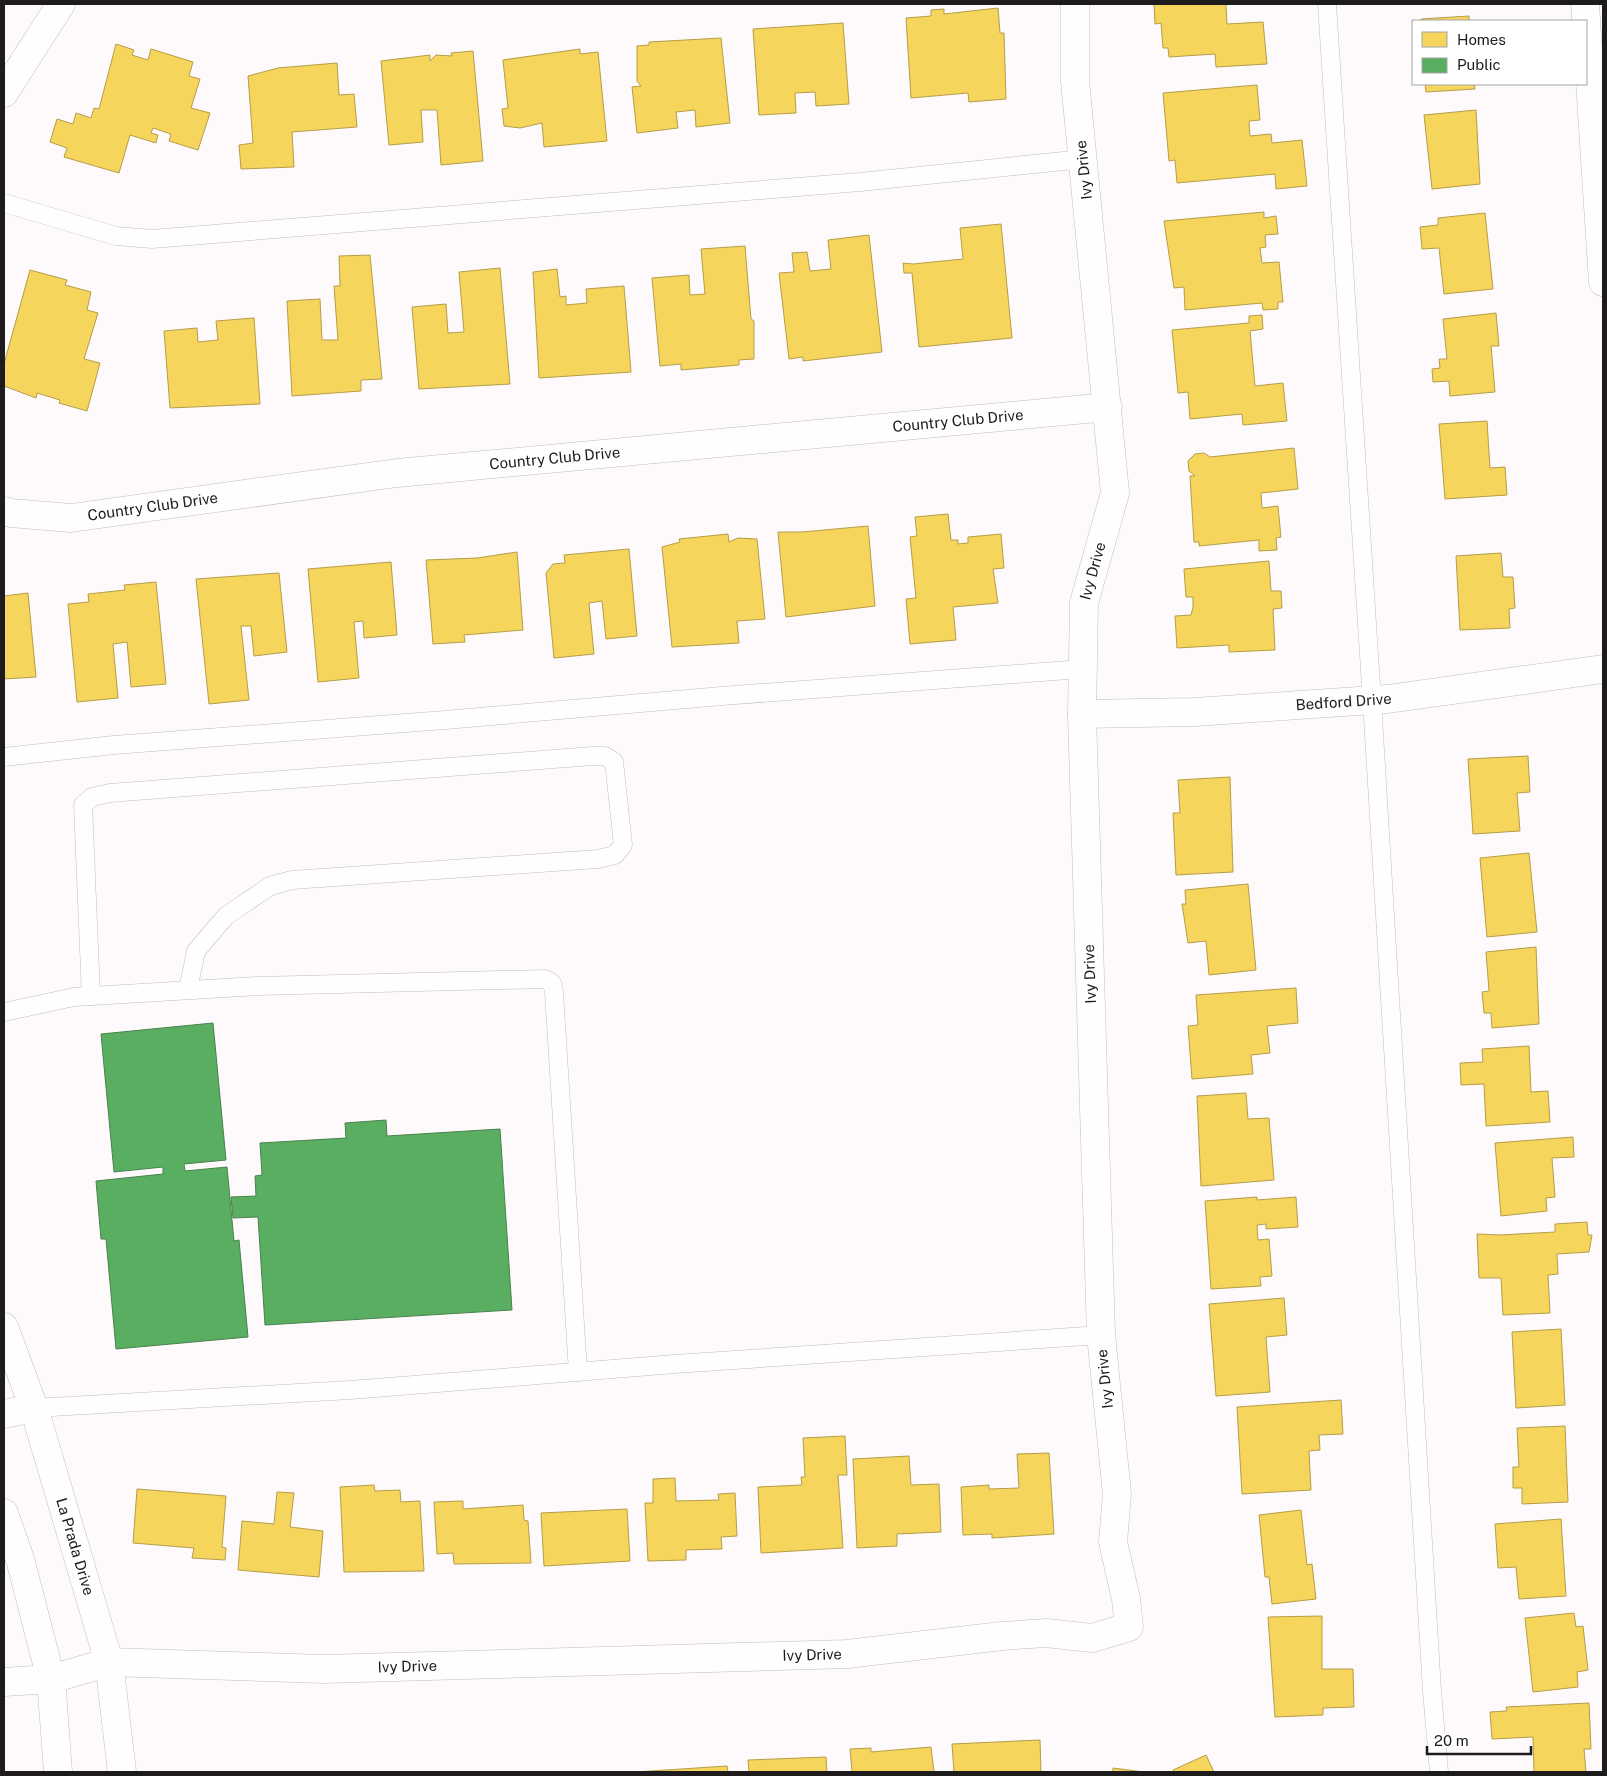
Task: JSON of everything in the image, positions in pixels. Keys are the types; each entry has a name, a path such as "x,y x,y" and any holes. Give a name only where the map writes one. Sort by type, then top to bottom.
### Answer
{"street":[{"path":"4,93 61,4"},
{"name":"Ivy Drive","path":"4,1682 51,1679 109,1662 324,1669 847,1654 1002,1636 1046,1634 1092,1638 1129,1627 1126,1599 1112,1542 1117,1494 1101,1335 1082,714 1084,603 1115,493 1075,80 1075,4"},
{"path":"1585,4 1586,20"},
{"path":"1587,31 1601,221 1603,282"},
{"name":"Country Club Drive","path":"4,510 11,513 71,518 397,473 1108,408"},
{"name":"Bedford Drive","path":"1082,714 1196,712 1372,700 1603,669"},
{"name":"La Prada Drive","path":"4,1327 34,1408 109,1662 122,1772"},
{"path":"4,1414 34,1408"},
{"path":"4,1513 20,1559 51,1679 58,1772"}],"lane":[{"path":"1327,4 1372,700 1432,1691 1439,1772"},
{"path":"4,203 116,236 152,239 850,183 1083,159"},
{"path":"4,757 114,745 1082,669"},
{"path":"90,996 83,805 92,797 110,793 593,756 605,756 614,762 623,845 615,855 588,859 292,880 270,886 226,916 196,951 188,990"},
{"path":"4,1012 74,997 258,986 545,979 552,983 578,1372"},
{"path":"34,1408 350,1390 1101,1335"}],"building: Homes":[{"path":"1154,4 1226,4 1227,24 1263,22 1267,64 1216,67 1215,54 1169,57 1168,48 1163,48 1161,23 1155,24"},
{"path":"998,8 1000,33 1004,33 1006,99 969,102 968,93 911,98 906,18 931,16 931,10 944,9 944,14"},
{"path":"1469,16 1469,20 1421,19"},
{"path":"843,23 849,104 816,106 815,92 795,93 796,113 759,115 753,29"},
{"path":"721,38 730,123 696,127 695,110 676,112 678,128 637,133 632,87 641,86 637,81 637,46 649,45 649,42"},
{"path":"116,44 134,50 132,55 148,60 151,49 193,62 189,76 200,79 191,108 210,113 198,150 169,141 171,134 153,128 151,133 158,135 156,143 130,135 119,173 64,157 67,148 50,142 57,119 73,124 76,113 91,118 94,108 99,109"},
{"path":"580,49 580,54 598,52 607,141 544,147 542,123 520,128 504,126 502,109 508,108 503,60"},
{"path":"473,51 483,161 441,165 437,110 421,110 423,142 389,145 381,61 430,55 430,61 436,55 452,56 451,53"},
{"path":"337,63 339,95 354,94 357,127 292,132 294,167 241,169 239,145 253,143 248,76 278,68"},
{"path":"1257,85 1260,120 1249,121 1250,136 1271,134 1272,143 1302,140 1307,186 1276,189 1275,174 1177,183 1175,160 1169,161 1163,93"},
{"path":"1425,85 1474,85 1475,89 1426,92"},
{"path":"1476,110 1480,184 1432,189 1424,115"},
{"path":"1264,212 1264,218 1276,216 1278,234 1265,235 1266,247 1260,248 1262,263 1279,262 1283,302 1278,302 1278,309 1263,310 1262,303 1185,310 1184,287 1174,288 1164,221"},
{"path":"1485,213 1493,289 1444,294 1439,248 1422,249 1420,227 1438,225 1438,218"},
{"path":"1001,224 1012,338 919,347 912,273 904,273 903,263 913,264 963,259 960,228"},
{"path":"869,235 882,352 803,361 803,357 789,359 779,273 794,272 792,253 807,252 810,271 831,269 828,240"},
{"path":"745,246 751,319 754,321 754,359 739,360 739,365 681,370 681,364 660,366 652,278 689,275 690,295 705,294 701,249"},
{"path":"370,255 382,379 361,380 361,391 292,396 287,301 320,299 322,340 338,340 334,286 340,286 339,256"},
{"path":"500,268 510,384 419,389 412,307 446,304 448,333 464,332 459,272"},
{"path":"557,269 560,297 566,296 566,305 587,303 586,289 624,286 631,372 539,378 533,272"},
{"path":"30,270 67,280 65,285 91,292 87,310 98,313 84,359 100,363 87,411 59,403 60,400 37,393 36,398 4,386 4,364"},
{"path":"1496,313 1499,346 1491,346 1495,392 1450,396 1449,381 1433,382 1432,369 1440,368 1439,359 1447,359 1443,319"},
{"path":"1262,315 1263,329 1250,331 1255,386 1283,383 1287,421 1243,425 1242,414 1190,419 1188,392 1178,393 1172,330 1249,323 1249,316"},
{"path":"254,318 260,404 170,408 164,331 197,328 198,342 218,340 216,321"},
{"path":"1487,421 1490,468 1505,467 1507,495 1445,499 1439,424"},
{"path":"1294,448 1298,489 1261,493 1262,508 1278,506 1281,537 1276,538 1277,550 1259,551 1259,540 1199,546 1199,542 1194,542 1190,476 1195,476 1189,471 1188,461 1195,454 1204,453 1210,457"},
{"path":"948,514 951,540 958,540 958,544 968,543 968,537 1001,534 1004,568 993,569 998,603 953,607 956,640 910,644 906,599 916,598 910,537 917,536 915,517"},
{"path":"868,526 875,606 786,617 778,532 802,532"},
{"path":"728,534 729,542 738,538 757,539 765,619 737,621 739,643 672,647 662,547 680,542 679,539"},
{"path":"629,549 637,636 606,639 602,601 589,603 594,654 554,658 546,573 553,564 565,563 564,555"},
{"path":"517,552 523,630 464,635 465,642 433,644 426,560 477,558"},
{"path":"1501,553 1503,577 1513,577 1515,608 1509,609 1510,628 1460,630 1456,556"},
{"path":"1269,561 1271,591 1281,591 1282,608 1273,609 1275,650 1229,652 1229,645 1177,648 1175,616 1191,615 1193,607 1193,597 1186,597 1184,569"},
{"path":"391,562 397,635 364,638 363,621 354,622 359,678 318,682 308,569"},
{"path":"279,573 287,652 254,656 251,626 241,626 249,700 209,704 196,579"},
{"path":"156,582 166,684 131,687 127,642 113,644 118,698 77,702 68,604 89,602 88,594 125,590 124,585"},
{"path":"28,593 36,677 4,679 4,596"},
{"path":"1528,756 1530,792 1517,793 1520,831 1473,834 1468,759"},
{"path":"1230,777 1233,872 1176,875 1173,813 1180,813 1178,780"},
{"path":"1529,853 1537,932 1487,937 1480,858"},
{"path":"1248,884 1256,970 1209,975 1206,941 1188,943 1182,904 1186,904 1185,890"},
{"path":"1536,947 1539,1024 1492,1028 1491,1013 1484,1013 1482,992 1489,991 1486,952"},
{"path":"1296,988 1298,1023 1267,1026 1270,1053 1251,1055 1253,1074 1192,1079 1188,1026 1198,1025 1196,995"},
{"path":"1529,1046 1531,1092 1548,1091 1550,1122 1486,1126 1484,1084 1461,1085 1460,1063 1483,1062 1482,1049"},
{"path":"1246,1093 1248,1119 1269,1118 1274,1180 1201,1186 1197,1096"},
{"path":"1573,1137 1574,1157 1552,1158 1555,1197 1546,1198 1547,1211 1501,1216 1495,1143"},
{"path":"1257,1197 1257,1200 1296,1197 1298,1227 1266,1229 1266,1224 1257,1225 1258,1240 1269,1239 1272,1276 1260,1277 1261,1286 1211,1289 1205,1201"},
{"path":"1587,1222 1588,1235 1592,1235 1589,1252 1557,1254 1558,1274 1548,1275 1550,1313 1503,1315 1501,1278 1479,1278 1477,1234 1500,1235 1555,1232 1555,1224"},
{"path":"1284,1298 1287,1335 1266,1337 1270,1392 1216,1396 1209,1304"},
{"path":"1561,1329 1565,1405 1516,1408 1512,1332"},
{"path":"1341,1400 1343,1434 1319,1435 1320,1450 1309,1451 1311,1490 1242,1494 1237,1407"},
{"path":"1565,1426 1568,1502 1522,1504 1522,1488 1513,1488 1513,1467 1519,1467 1517,1428"},
{"path":"845,1436 847,1475 838,1475 843,1548 761,1553 758,1487 802,1485 801,1477 805,1477 803,1438"},
{"path":"1049,1453 1054,1534 992,1538 992,1534 963,1535 961,1487 989,1485 989,1489 1019,1488 1017,1454"},
{"path":"909,1456 911,1485 939,1484 941,1532 897,1534 897,1546 857,1548 853,1459"},
{"path":"675,1478 676,1501 719,1500 718,1494 735,1493 737,1536 721,1537 722,1549 686,1550 686,1560 648,1561 645,1503 653,1503 653,1479"},
{"path":"374,1485 375,1491 400,1490 401,1502 420,1501 424,1571 344,1572 340,1487"},
{"path":"137,1489 226,1496 222,1547 226,1548 225,1560 192,1558 194,1548 133,1543"},
{"path":"277,1492 294,1493 290,1527 323,1531 319,1577 238,1570 242,1521 274,1524"},
{"path":"463,1501 463,1509 523,1505 524,1520 528,1521 531,1563 454,1564 453,1553 437,1554 434,1502"},
{"path":"627,1509 630,1561 544,1566 541,1513"},
{"path":"1301,1510 1307,1565 1312,1564 1316,1599 1272,1604 1269,1577 1265,1577 1259,1515"},
{"path":"1561,1519 1566,1596 1519,1599 1516,1567 1498,1568 1495,1524"},
{"path":"1574,1613 1576,1627 1583,1626 1588,1670 1577,1672 1578,1687 1533,1692 1525,1618"},
{"path":"1322,1616 1322,1669 1353,1669 1354,1707 1323,1708 1323,1715 1275,1717 1268,1617"},
{"path":"1589,1703 1591,1749 1584,1749 1586,1772 1534,1772 1533,1737 1492,1739 1490,1712 1507,1711 1506,1707"},
{"path":"1040,1740 1041,1772 954,1772 952,1744"},
{"path":"931,1747 934,1772 852,1772 850,1749 871,1748 871,1752"},
{"path":"1206,1755 1214,1772 1174,1772 1173,1770"},
{"path":"826,1757 827,1772 749,1772 748,1760"},
{"path":"727,1766 728,1772 635,1772"},
{"path":"1113,1768 1144,1772 1113,1772"}],"building: Public":[{"path":"213,1023 226,1160 184,1164 185,1171 227,1167 234,1241 239,1240 248,1337 116,1349 106,1239 101,1239 96,1181 163,1174 163,1167 114,1172 101,1034"},
{"path":"386,1120 387,1136 500,1129 512,1310 265,1325 258,1217 233,1218 231,1197 256,1196 255,1176 262,1175 260,1143 346,1138 345,1123"}]}
